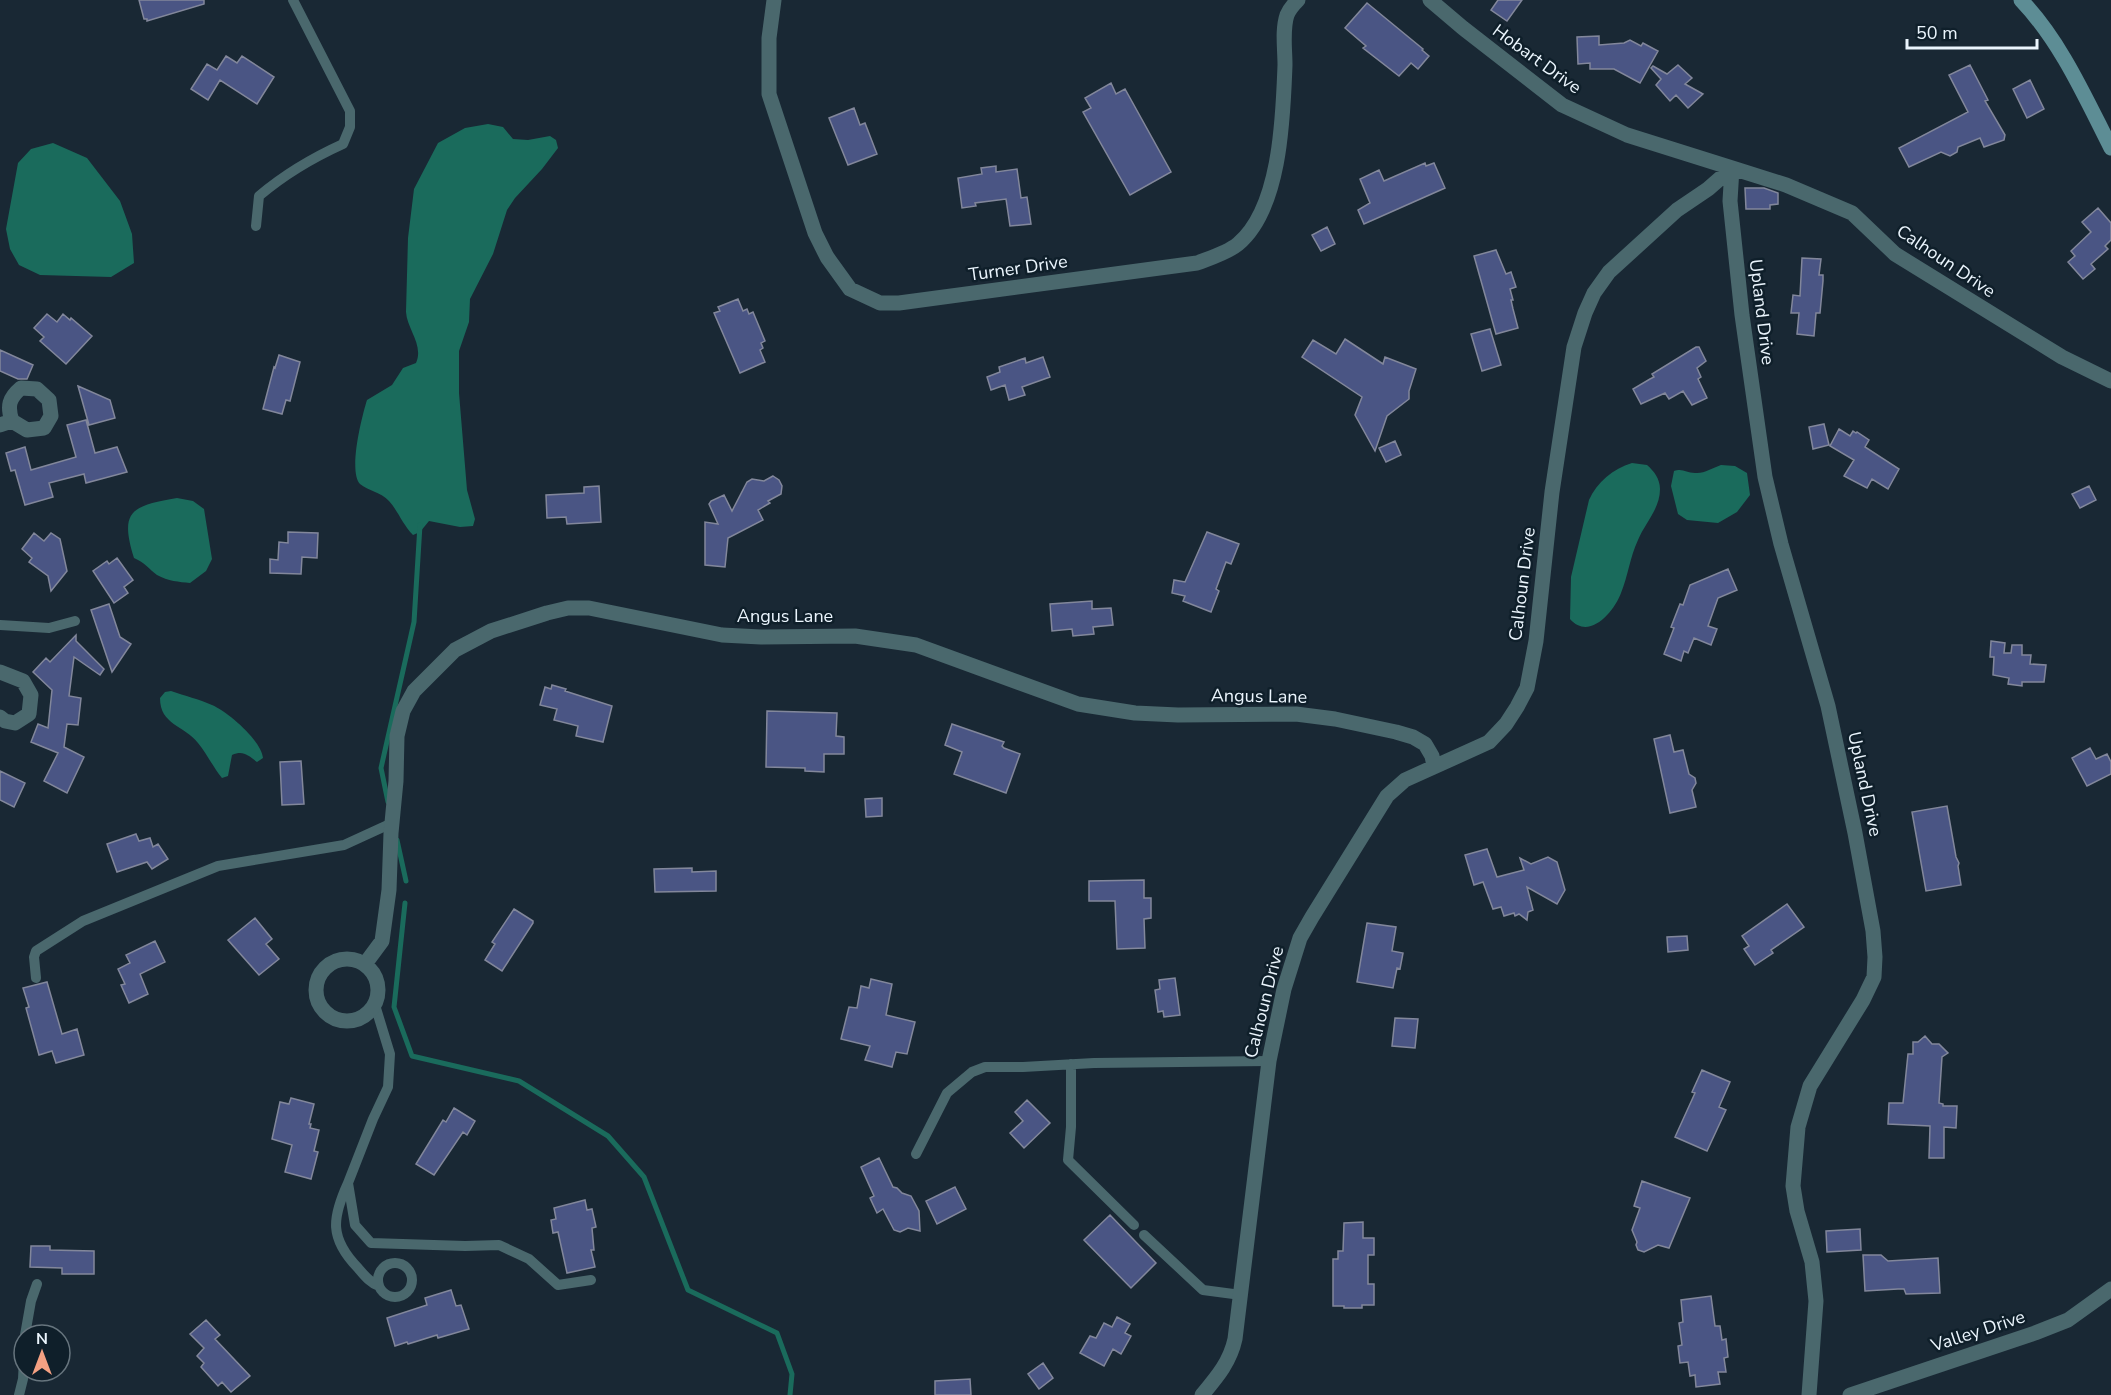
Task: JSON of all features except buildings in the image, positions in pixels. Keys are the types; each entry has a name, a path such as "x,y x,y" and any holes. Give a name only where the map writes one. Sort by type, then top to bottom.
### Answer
{"main road":[{"path":"2021,0 2050,36 2111,148"}],"street":[{"name":"Turner Drive","path":"774,0 769,38 769,94 815,233 827,257 850,289 880,303 898,303 1197,263 1238,244 1253,226 1263,207 1279,156 1283,116 1284,31 1287,14 1298,0"},
{"name":"Hobart Drive","path":"1430,0 1563,105 1627,135 1732,168"},
{"name":"Calhoun Drive","path":"1202,1395 1218,1377 1231,1355 1241,1295 1269,1061 1292,961 1300,938 1387,796 1406,780 1489,742 1506,724 1527,688 1540,610 1552,492 1574,347 1594,293 1609,272 1677,210 1708,189 1732,168 1817,196 1852,213 1895,254 2062,357 2111,381"},
{"name":"Upland Drive","path":"1732,168 1730,201 1738,281 1765,477 1781,544 1828,706 1874,931 1874,977 1863,1000 1810,1086 1798,1127 1793,1186 1797,1211 1812,1262 1816,1301 1809,1395"},
{"name":"Angus Lane","path":"365,964 381,942 389,890 397,736 403,711 414,691 455,650 491,631 568,608 589,608 722,634 761,637 855,636 916,645 1078,705 1106,710 1178,715 1296,714 1335,719 1413,737 1425,744 1432,756 1434,766"},
{"path":"0,672 23,681 30,695 28,714 22,719 15,723 5,721 0,717"},
{"path":"346,958 365,964 378,982 375,1005 369,1013 354,1021 332,1018 324,1012 316,998 315,988 320,974 330,963 346,958"},
{"name":"Valley Drive","path":"1850,1395 2046,1329 2068,1320 2111,1289"}],"lane":[{"path":"256,226 259,196 287,174 344,144 350,127 350,111 293,0"},
{"path":"0,625 49,628 75,621"},
{"path":"36,978 34,957 36,951 83,921 218,866 344,845 392,823"},
{"path":"375,1005 390,1054 388,1087 337,1207 335,1234 350,1261 373,1284 379,1286"},
{"path":"916,1154 947,1093 972,1072 985,1067 1269,1061"},
{"path":"1071,1064 1071,1127 1068,1160 1134,1225"},
{"path":"348,1183 355,1225 371,1243 499,1245 529,1259 558,1285 591,1280"},
{"path":"1144,1235 1203,1290 1241,1295"},
{"path":"27,1323 37,1284"}],"shaded area":[{"path":"488,124 503,127 513,139 528,140 550,136 556,140 558,148 507,210 493,254 470,299 469,322 459,351 459,393 467,490 475,519 473,526 460,527 429,521 420,532 413,535 389,501 360,484 355,468 359,430 367,400 392,385 403,368 416,363 418,356 417,343 406,312 408,238 414,189 438,143 465,128"},
{"path":"53,143 87,158 120,201 132,234 134,263 111,277 40,275 19,265 10,249 6,229 18,163 31,149"},
{"path":"1632,463 1647,465 1656,476 1660,489 1658,503 1638,540 1623,587 1613,608 1593,625 1585,627 1577,625 1570,619 1571,577 1589,500 1596,487 1606,477"},
{"path":"1721,465 1735,466 1747,473 1750,495 1737,512 1718,523 1687,520 1678,514 1671,486 1674,471 1698,473"},
{"path":"177,498 193,501 204,509 212,559 206,571 190,583 169,580 157,575 134,558 128,530 129,520 140,508"},
{"path":"171,691 207,703 226,714 250,735 263,758 257,762 242,753 232,755 228,776 222,778 198,743 164,714 160,698 165,692"}],"waterway":[{"path":"388,802 381,768 414,622 420,525"},
{"path":"397,840 406,881"},
{"path":"405,903 394,1007 412,1056 519,1081 608,1136 644,1177 688,1290 777,1333 792,1374 790,1395"}]}
